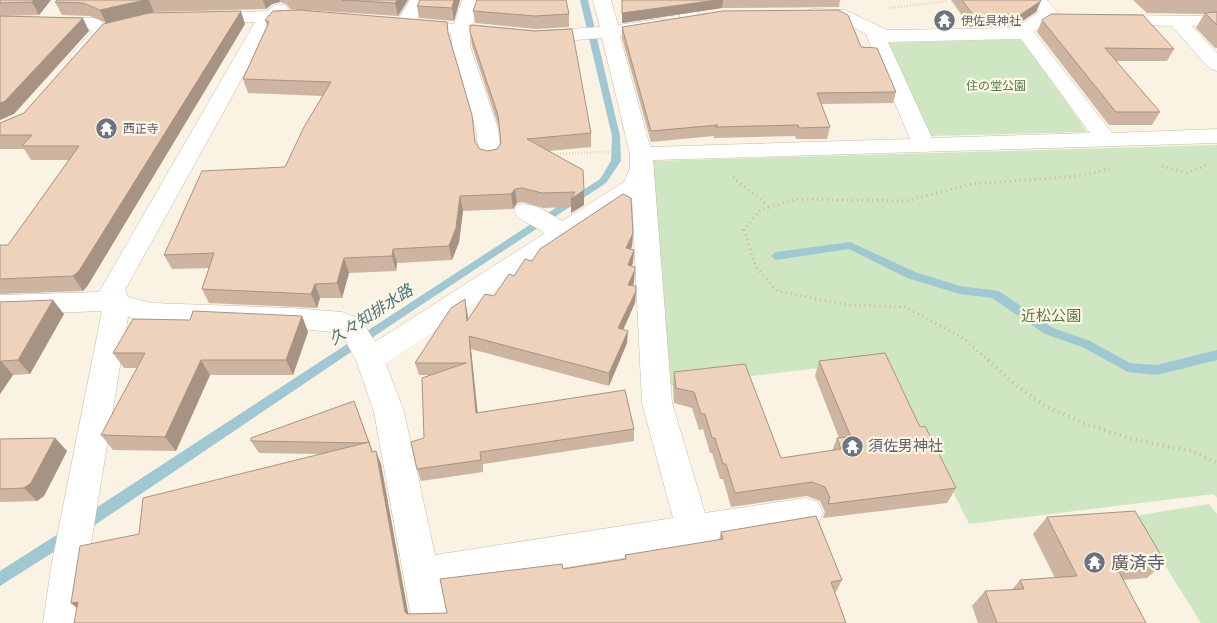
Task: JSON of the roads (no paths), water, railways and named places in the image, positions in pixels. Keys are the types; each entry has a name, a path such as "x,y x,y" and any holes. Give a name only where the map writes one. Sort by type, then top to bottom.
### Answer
{"street":[{"path":"404,24 419,0"},
{"path":"471,0 466,20 460,29 461,46 487,129 490,156"},
{"path":"602,0 598,33 641,161 657,403 692,530"},
{"path":"384,22 536,37 598,33 698,18 686,0"},
{"path":"800,14 839,14 884,36 1020,34 1048,13 1038,0"},
{"path":"46,23 58,6"},
{"path":"62,623 70,562 116,302 112,290 264,23 280,8"},
{"path":"193,18 280,8 320,17"},
{"path":"1042,18 1061,19"},
{"path":"1090,19 1217,21"},
{"path":"1176,20 1217,64"},
{"path":"0,22 93,23 102,30"},
{"path":"66,72 102,30 122,26"},
{"path":"1024,31 1105,139"},
{"path":"874,32 924,145"},
{"path":"641,161 720,152 1217,136"},
{"path":"363,347 633,186 641,161"},
{"path":"528,212 558,230"},
{"path":"0,304 116,302 152,313 292,318 342,322 351,326 363,347 389,412 431,623"},
{"path":"421,574 806,513"}],"waterway":[{"name":"久々知排水路","path":"84,524 603,181 616,161 616,136 584,0"},
{"path":"776,256 850,245 911,275 960,290 995,294 1049,331 1086,344 1128,367 1157,370 1217,355"},
{"name":"久々知排水路","path":"0,579 69,534"}],"place":[{"name":"伊佐具神社","path":"945,21"},
{"name":"西正寺","path":"107,129"},
{"name":"須佐男神社","path":"852,446"},
{"name":"廣済寺","path":"1095,563"}],"park label":[{"name":"住の堂公園","path":"996,86"},
{"name":"近松公園","path":"1051,316"}]}
